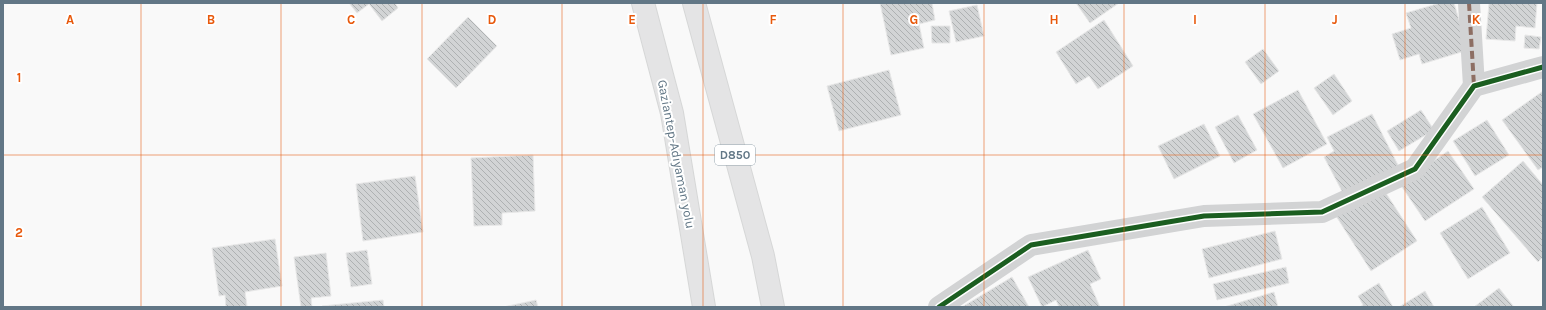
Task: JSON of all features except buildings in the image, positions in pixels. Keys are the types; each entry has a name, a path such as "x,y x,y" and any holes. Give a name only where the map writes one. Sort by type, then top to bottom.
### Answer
{"highway":[{"name":"Gaziantep-Adıyaman yolu","path":"643,3 672,113 704,307"},
{"name":"D850","path":"694,3 763,256 773,307"}],"street":[{"path":"939,307 1031,245 1204,216 1322,212 1415,169 1474,86 1469,3"},
{"path":"1474,86 1542,69"}],"marked path":[{"path":"1469,3 1474,86"}],"cycle path":[{"path":"939,307 1031,245 1204,216 1322,212 1415,169 1474,86 1543,67"}]}
